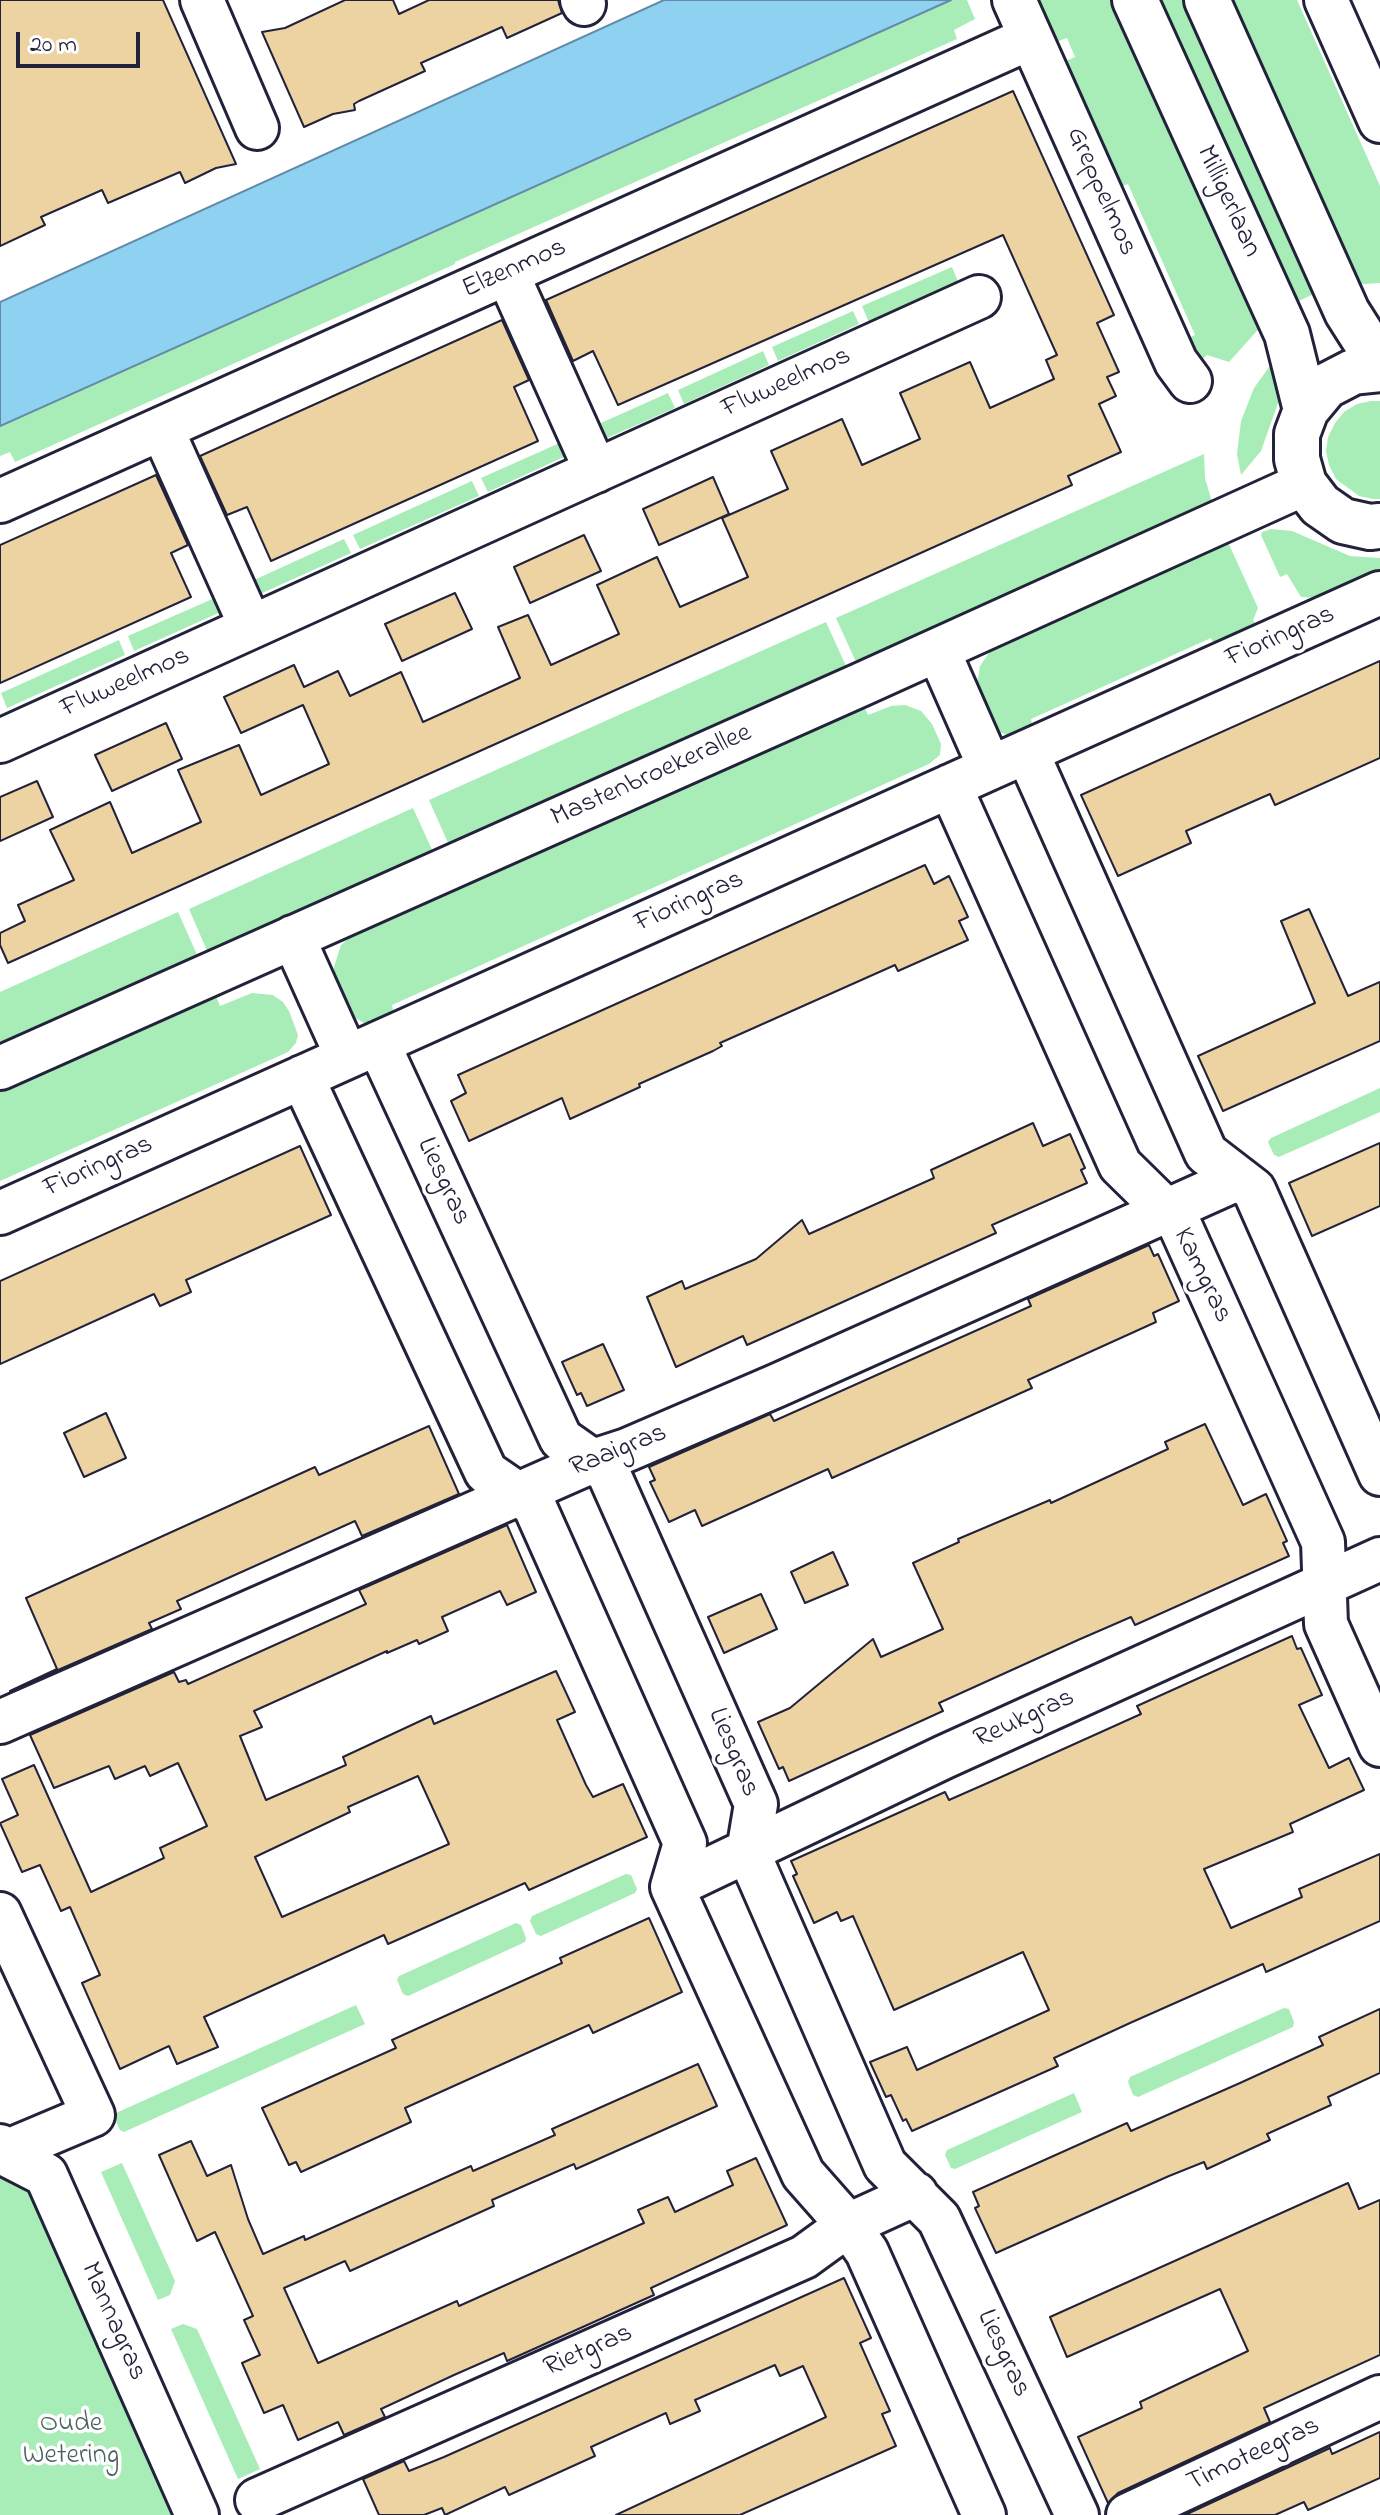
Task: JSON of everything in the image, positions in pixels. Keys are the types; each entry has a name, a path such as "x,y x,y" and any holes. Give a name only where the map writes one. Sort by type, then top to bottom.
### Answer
{"main road":[{"name":"Milligerlaan","path":"1135,0 1287,334 1306,410"},
{"path":"1207,0 1347,312 1380,367 1353,372 1326,386 1306,410 1297,434 1297,459 1304,484 1320,505 1343,521 1380,526"}],"street":[{"name":"Greppelmos","path":"1014,0 1176,362 1190,381"},
{"path":"1326,0 1380,121"},
{"path":"208,2 257,128"},
{"name":"Elzenmos","path":"0,501 1030,38"},
{"path":"507,273 596,471"},
{"name":"Fluweelmos","path":"0,741 979,297"},
{"path":"162,429 251,627"},
{"name":"Mastenbroekerallee","path":"0,1068 1304,484"},
{"name":"Fioringras","path":"0,1213 1380,593"},
{"path":"938,650 1008,760 1206,1153 1254,1190 1380,1474"},
{"name":"Kamgras","path":"950,786 1120,1165 1179,1223 1323,1542 1326,1624 1380,1745"},
{"name":"Liesgras","path":"293,937 363,1050 561,1439 608,1472 756,1804 748,1852 885,2165 939,2219 1077,2515"},
{"path":"302,1077 486,1472 534,1505 685,1843 672,1887 803,2174 848,2225 867,2252 984,2515"},
{"name":"Raaigras","path":"0,1722 593,1461 627,1450 778,1385 1237,1179"},
{"name":"Reukgras","path":"672,1887 944,1757 1380,1559"},
{"name":"Mannagras","path":"0,1914 93,2115 2,2150"},
{"name":"Mannagras","path":"2,2150 46,2175 198,2513 260,2508"},
{"name":"Rietgras","path":"260,2508 804,2257 848,2225 916,2194"},
{"name":"Timoteegras","path":"1128,2515 1380,2397"}],"green space":[{"path":"951,0 967,0 975,19 954,30 957,39 15,462 10,452 0,456 0,426"},
{"path":"1030,0 1123,0 1265,322 1229,362 1207,355 1196,366 1182,341 1195,335 1128,184 1114,189 1059,64 1075,57 1067,38 1050,44"},
{"path":"1147,0 1193,0 1318,292 1286,307"},
{"path":"1218,0 1297,0 1380,186 1380,283 1349,285"},
{"path":"952,267 962,291 873,332 862,306"},
{"path":"853,311 859,324 778,361 772,347"},
{"path":"763,351 769,365 684,404 678,390"},
{"path":"1277,356 1281,390 1278,403 1261,451 1241,475 1237,454 1241,421 1254,388"},
{"path":"668,393 675,408 607,438 601,423"},
{"path":"1380,401 1380,499 1359,496 1336,479 1326,451 1328,437 1344,412 1357,404"},
{"path":"564,441 570,454 488,492 481,478"},
{"path":"1204,454 1205,478 1212,502 856,662 836,618"},
{"path":"472,481 479,496 360,549 353,535"},
{"path":"1271,529 1292,531 1350,556 1380,558 1380,570 1318,598 1301,597 1287,574 1280,577 1261,535"},
{"path":"344,539 351,553 260,594 254,580"},
{"path":"1227,540 1258,608 1253,620 1259,629 1216,648 1211,638 1031,719 1033,729 1013,737 996,731 976,690 980,666 993,647"},
{"path":"217,597 223,611 134,651 128,636"},
{"path":"826,622 846,666 449,845 429,800"},
{"path":"119,640 125,655 7,708 1,693"},
{"path":"863,704 868,715 891,706 905,705 921,711 932,724 941,744 940,755 929,764 392,1005 394,1016 370,1024 349,1014 334,981 334,967 341,945 361,928"},
{"path":"413,808 433,852 208,953 189,909"},
{"path":"178,912 198,957 0,1046 0,992"},
{"path":"252,993 273,995 289,1011 298,1035 288,1052 0,1181 0,1090 215,994 220,1006"},
{"path":"1380,1088 1380,1112 1279,1157 1274,1155 1268,1142 1271,1138"},
{"path":"626,1874 631,1875 637,1889 635,1893 541,1936 536,1934 530,1921 532,1916"},
{"path":"516,1923 521,1925 525,1942 408,1996 403,1994 397,1980 399,1976"},
{"path":"356,2005 365,2024 124,2132 120,2130 114,2117 116,2113"},
{"path":"1284,2008 1289,2009 1293,2027 1138,2097 1133,2095 1128,2082 1130,2077"},
{"path":"1074,2093 1082,2112 955,2169 951,2168 945,2155 947,2150"},
{"path":"122,2163 175,2281 170,2295 158,2300 101,2172"},
{"name":"Oude Wetering","path":"0,2169 37,2192 182,2515 0,2515"},
{"path":"183,2324 197,2329 260,2469 238,2479 171,2329"}],"water":[{"path":"664,0 951,0 0,426 0,302"}],"building":[{"path":"0,0 163,0 236,164 216,168 185,183 180,172 108,203 102,190 41,217 45,225 0,246"},
{"path":"345,0 393,0 399,14 429,0 558,0 562,13 507,38 502,27 421,63 425,71 359,101 354,104 355,110 333,114 304,127 262,32 285,28"},
{"path":"1013,91 1114,315 1097,323 1119,372 1107,377 1116,396 1099,404 1121,452 1068,476 1072,485 8,963 0,945 0,933 25,921 18,905 74,880 50,830 110,802 132,853 201,822 178,770 239,745 261,795 329,764 303,705 241,733 224,697 294,665 304,687 338,671 350,696 401,672 423,722 520,678 498,627 528,615 551,665 619,634 597,585 657,557 680,607 748,577 722,518 788,489 771,451 842,419 862,465 920,439 900,393 970,362 990,408 1054,379 1046,360 1057,355 1003,235 618,405 593,351 573,361 546,300"},
{"path":"502,320 529,380 514,387 538,441 271,561 247,507 227,515 200,456"},
{"path":"156,475 188,545 171,553 191,597 0,683 0,545"},
{"path":"713,477 729,514 659,545 643,509"},
{"path":"584,535 601,571 530,603 514,567"},
{"path":"455,593 472,629 402,661 385,624"},
{"path":"1380,661 1380,758 1275,805 1270,794 1186,831 1191,843 1118,876 1081,795"},
{"path":"166,723 182,759 112,791 95,755"},
{"path":"37,781 53,817 0,841 0,797"},
{"path":"925,865 934,884 949,876 968,917 959,921 968,940 898,971 895,965 720,1043 722,1046 713,1051 570,1119 562,1098 469,1141 451,1101 466,1093 458,1075"},
{"path":"1309,909 1348,996 1380,982 1380,1041 1223,1111 1198,1056 1315,1003 1281,921"},
{"path":"1033,1123 1043,1146 1070,1134 1085,1168 1081,1170 1087,1183 992,1225 996,1233 747,1345 743,1336 676,1367 647,1297 682,1281 685,1289 756,1259 802,1220 809,1234 934,1178 931,1170"},
{"path":"1380,1143 1380,1206 1312,1236 1289,1183"},
{"path":"300,1146 331,1215 186,1280 191,1292 160,1306 154,1294 0,1364 0,1281"},
{"path":"1149,1245 1154,1256 1158,1254 1179,1301 1153,1313 1156,1322 1028,1380 1032,1388 832,1478 828,1469 702,1526 695,1510 669,1522 650,1482 655,1480 649,1467 770,1414 774,1421 1031,1306 1028,1299"},
{"path":"603,1344 624,1390 587,1406 581,1393 577,1395 562,1362"},
{"path":"106,1413 126,1458 84,1477 64,1433"},
{"path":"1205,1424 1243,1505 1266,1494 1287,1541 1283,1543 1289,1556 1135,1625 1131,1617 1078,1640 939,1703 943,1711 789,1781 783,1767 779,1769 758,1722 790,1708 873,1639 881,1657 943,1629 913,1563 959,1542 958,1539 1050,1500 1051,1503 1168,1449 1165,1442"},
{"path":"429,1426 459,1494 362,1536 355,1521 177,1601 181,1609 149,1623 152,1629 10,1691 57,1669 26,1598 315,1467 319,1475"},
{"path":"507,1525 536,1592 507,1605 500,1591 442,1617 448,1631 419,1644 417,1640 387,1651 254,1711 262,1727 240,1736 266,1800 346,1765 343,1757 431,1716 434,1724 556,1671 575,1712 557,1720 586,1785 593,1797 623,1784 647,1837 529,1890 525,1883 388,1944 384,1935 204,2017 218,2047 177,2064 169,2046 120,2069 82,1983 100,1975 70,1907 61,1911 40,1865 22,1872 0,1823 18,1815 2,1779 34,1765 91,1892 164,1858 160,1848 207,1826 178,1763 150,1776 145,1766 115,1779 109,1766 54,1788 30,1735 174,1672 179,1682 186,1680 188,1684 366,1604 359,1590","holes":["418,1776 449,1844 282,1917 255,1857 350,1812 348,1807"]},
{"path":"833,1552 848,1585 805,1603 791,1572"},
{"path":"761,1594 777,1629 724,1653 708,1617"},
{"path":"1292,1636 1297,1649 1301,1648 1322,1695 1299,1705 1329,1768 1349,1758 1364,1790 1290,1824 1293,1832 1204,1869 1231,1928 1302,1897 1299,1889 1380,1854 1380,1921 1266,1972 1263,1964 1130,2023 1054,2058 1058,2066 912,2131 906,2119 903,2121 891,2095 886,2097 870,2062 907,2047 917,2070 1049,2010 1023,1952 894,2010 853,1916 841,1921 837,1912 814,1923 793,1876 797,1874 791,1861 945,1792 949,1800 999,1778 1141,1714 1137,1706"},
{"path":"649,1918 682,1992 593,2033 589,2025 405,2108 411,2122 301,2172 296,2162 289,2165 262,2108 396,2048 392,2040 562,1963 560,1958"},
{"path":"1380,2009 1380,2073 1328,2097 1331,2105 1267,2134 1270,2140 1207,2169 1204,2162 996,2253 975,2208 979,2206 973,2192 1127,2123 1131,2131 1240,2083 1323,2045 1319,2037"},
{"path":"698,2064 717,2106 576,2169 574,2164 492,2200 494,2206 350,2271 345,2261 284,2288 318,2363 457,2301 459,2306 644,2223 638,2210 668,2197 675,2212 733,2185 727,2171 756,2158 787,2225 651,2288 654,2295 507,2361 504,2353 381,2409 385,2417 344,2435 338,2422 298,2440 283,2405 264,2413 242,2363 260,2355 244,2320 253,2316 215,2232 197,2241 159,2155 191,2141 207,2176 231,2165 263,2254 304,2236 305,2240 471,2166 473,2171 555,2135 552,2129"},
{"path":"1348,2183 1359,2209 1380,2200 1380,2355 1264,2408 1270,2422 1118,2493 1108,2503 1078,2437 1142,2408 1140,2402 1248,2351 1220,2289 1067,2357 1050,2317"},
{"path":"844,2278 871,2338 860,2343 890,2411 882,2414 896,2446 740,2515 616,2515 826,2417 803,2366 780,2376 775,2365 695,2400 700,2411 670,2424 666,2413 591,2447 595,2456 509,2495 505,2487 445,2515 442,2508 424,2515 379,2515 363,2479 404,2461 409,2471 444,2457"},
{"path":"1380,2432 1380,2478 1308,2510 1304,2502 1275,2515 1185,2515 1330,2448 1332,2454"}]}
